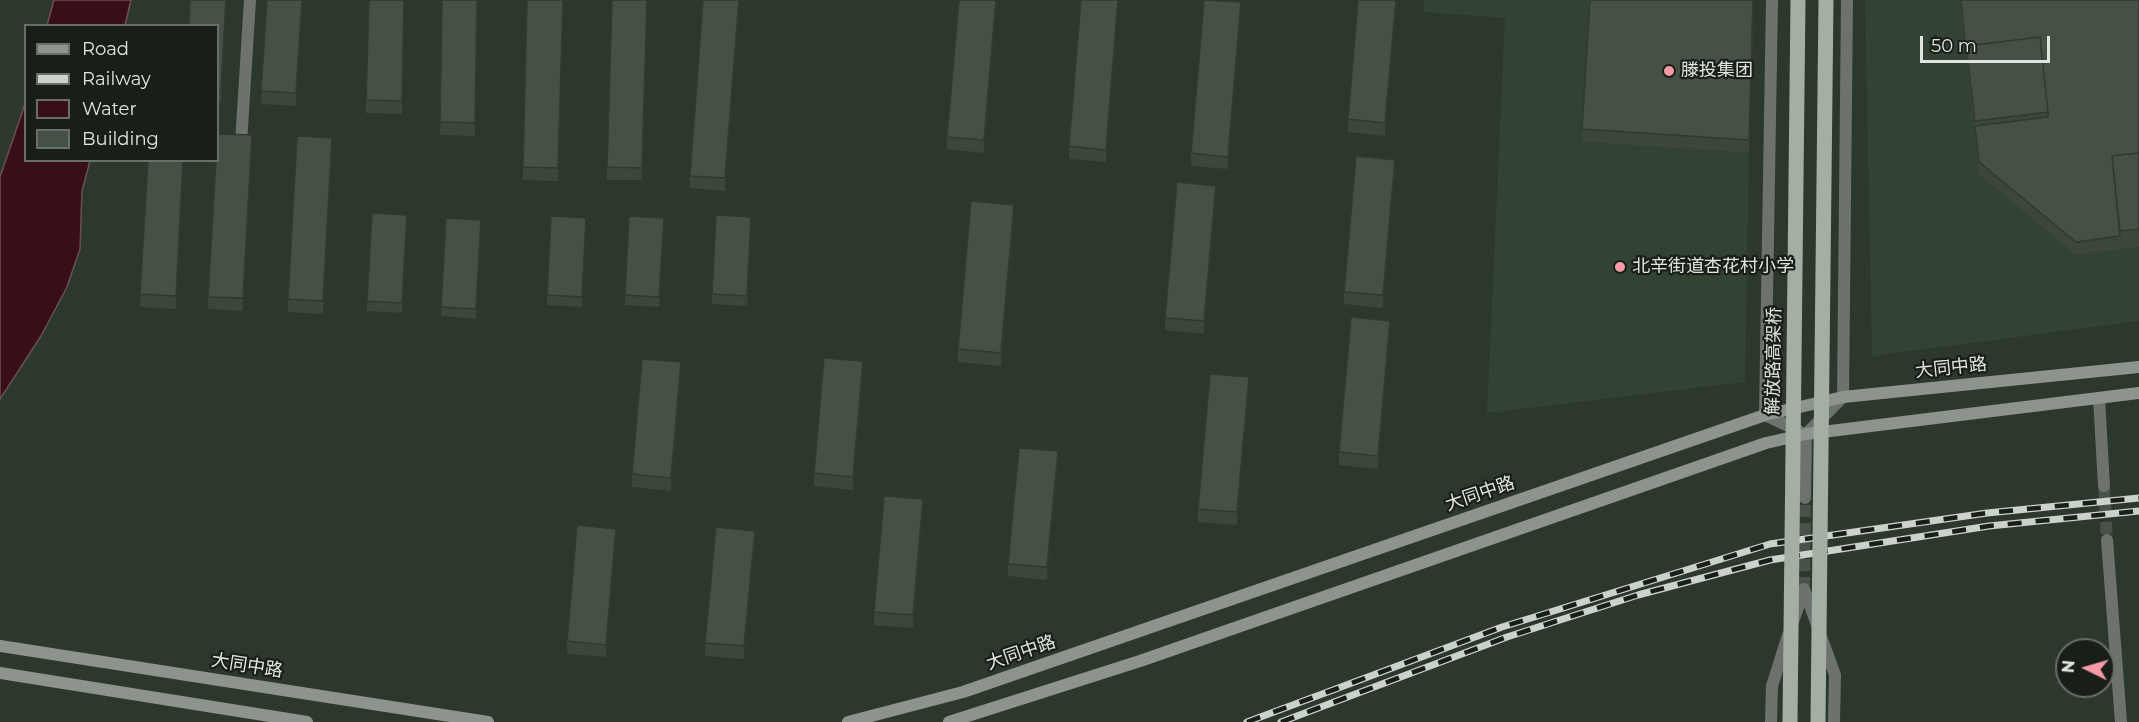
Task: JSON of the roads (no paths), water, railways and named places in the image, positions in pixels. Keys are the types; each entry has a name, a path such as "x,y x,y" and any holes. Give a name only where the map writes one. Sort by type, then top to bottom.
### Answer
{"main road":[{"name":"解放路高架桥","path":"1790,722 1798,0"},
{"path":"1818,722 1826,0"},
{"name":"大同中路","path":"848,722 963,692 1765,415 1843,397 2139,367"},
{"path":"949,722 1140,662 1766,443 1806,434 2139,393"},
{"name":"大同中路","path":"0,646 488,722"},
{"path":"0,673 307,722"}],"street":[{"path":"241,143 250,0"},
{"path":"1772,0 1765,415 1806,434"},
{"path":"1805,498 1806,434 1843,397 1847,0"},
{"path":"2099,398 2104,486"},
{"path":"2107,540 2121,722"},
{"path":"1771,722 1772,686 1804,589 1835,675 1834,722"}],"water":[{"path":"54,0 131,0 125,24 47,24"},
{"path":"24,107 24,162 90,162 82,191 80,249 67,287 41,336 0,399 0,177"}],"tunnel":[{"path":"2104,486 2107,540"},
{"path":"1804,589 1805,498"}],"railway":[{"path":"1247,722 1502,627 1770,544 1987,513 2139,498"},
{"path":"1281,722 1507,637 1638,595 1770,560 1989,526 2139,511"}],"place":[{"name":"滕投集团","path":"1669,71"},
{"name":"北辛街道杏花村小学","path":"1620,267"}]}
